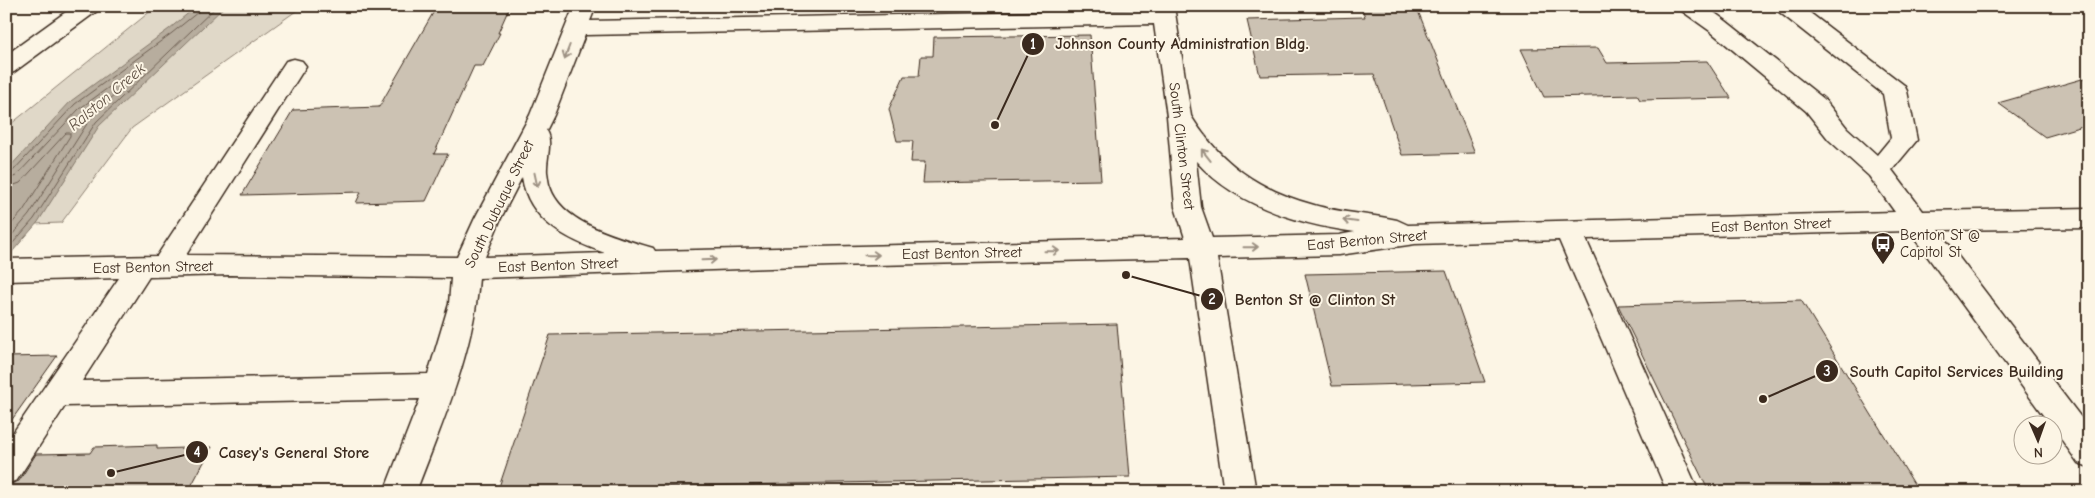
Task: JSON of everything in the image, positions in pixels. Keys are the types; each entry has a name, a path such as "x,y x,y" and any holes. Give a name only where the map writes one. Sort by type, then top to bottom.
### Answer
{"street":[{"path":"10,61 89,6"},
{"name":"South Dubuque Street","path":"400,492 440,386 463,304 466,268 488,218 542,115 585,6"},
{"path":"1690,6 1718,26 1815,106 1838,134 1878,170 1918,220 2089,453"},
{"path":"1786,6 1894,91 1904,140 1878,170"},
{"path":"576,28 1164,12"},
{"name":"South Clinton Street","path":"1164,12 1179,116 1188,207 1202,248 1240,492"},
{"path":"6,470 56,394 153,266 294,66"},
{"path":"542,115 533,168 540,199 557,219 592,239 661,261"},
{"path":"1179,116 1190,136 1212,163 1244,189 1317,216 1374,224 1415,234"},
{"name":"East Benton Street","path":"6,270 153,266 466,268 661,261 1339,245 1415,234 1918,220 2089,218"},
{"path":"1569,231 1683,492"},
{"path":"56,394 440,386"}],"shaded area":[{"path":"157,6 303,6 132,128 61,223 6,225 6,128"}],"water":[{"name":"Ralston Creek","path":"197,6 225,6 99,126 38,222 6,259 6,171 71,101 169,29"}],"building":[{"path":"437,6 510,6 498,33 500,33 483,66 474,66 434,154 448,154 426,201 356,203 361,192 242,195 293,110 379,107"},
{"path":"1361,6 1416,6 1475,153 1402,155 1374,74 1260,76 1247,20 1365,17"},
{"path":"1090,35 1101,180 923,183 925,162 911,162 913,141 897,141 889,109 904,76 919,76 921,56 933,56 934,37"},
{"path":"1598,48 1607,63 1707,61 1731,98 1640,100 1637,95 1544,97 1521,49"},
{"path":"2089,77 2089,124 2045,137 1998,103"},
{"path":"1446,271 1485,382 1332,386 1305,274"},
{"path":"1801,300 1919,492 1709,492 1618,305"},
{"path":"1117,324 1130,477 498,490 550,335"},
{"path":"57,356 6,428 6,357"},
{"path":"157,445 157,449 212,447 188,492 6,492 6,486 19,481 36,454 90,453 94,447"}],"place":[{"name":"Johnson County Administration Bldg.","path":"995,125"},
{"name":"Benton St @ Capitol St","path":"1883,265"},
{"name":"Benton St @ Clinton St","path":"1126,275"},
{"name":"South Capitol Services Building","path":"1763,399"},
{"name":"Casey's General Store","path":"111,473"}]}
